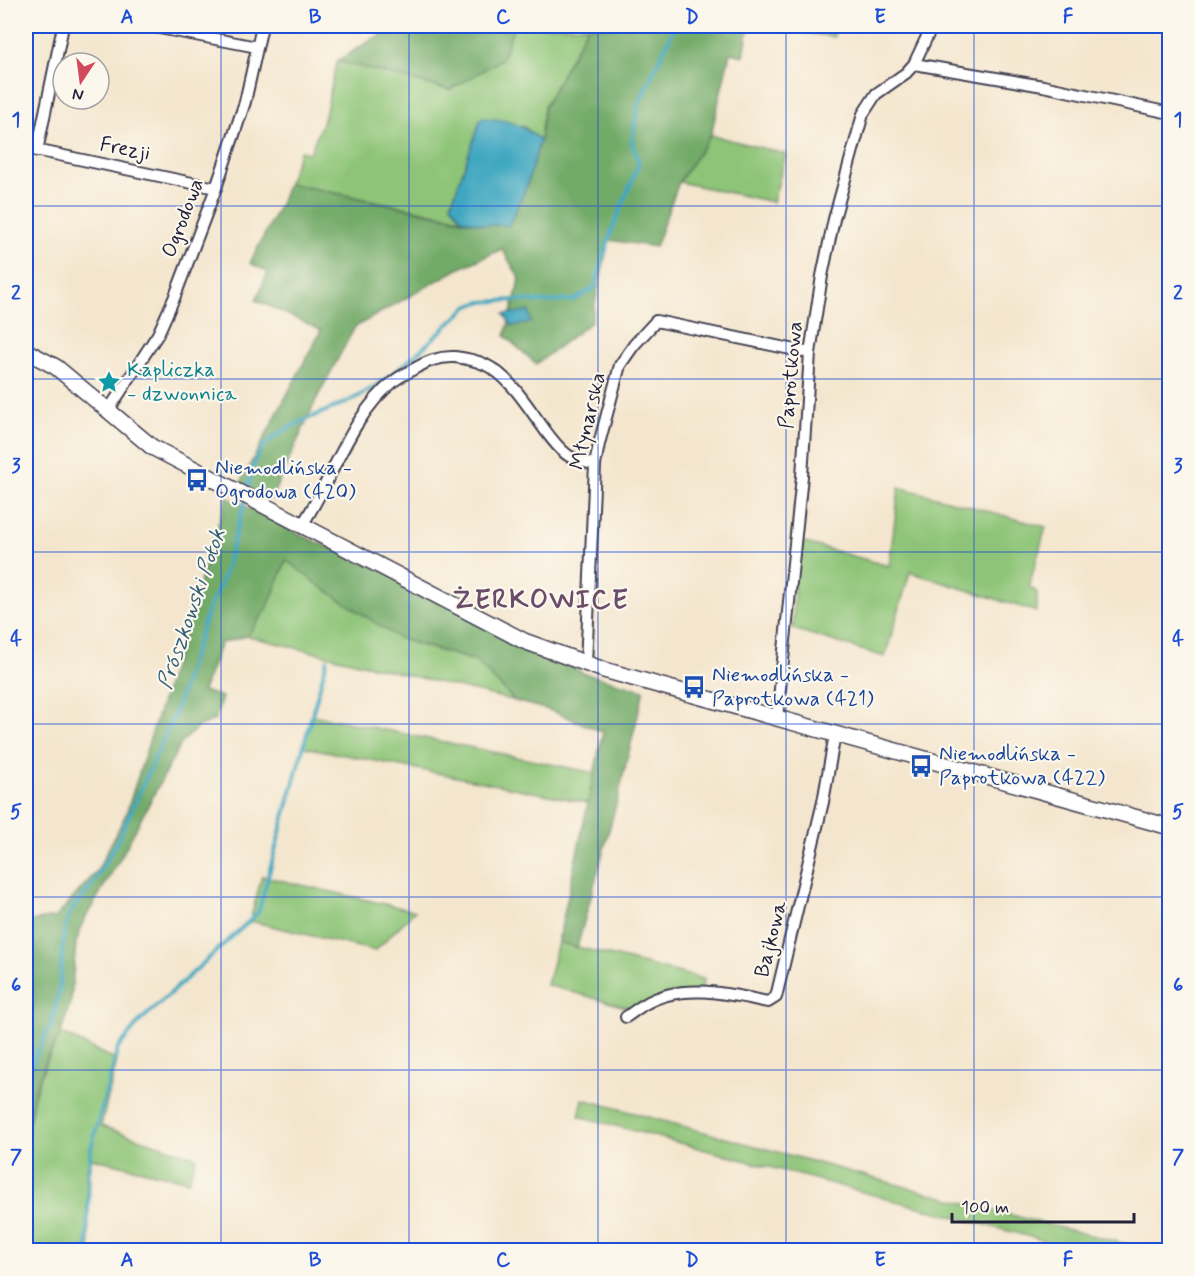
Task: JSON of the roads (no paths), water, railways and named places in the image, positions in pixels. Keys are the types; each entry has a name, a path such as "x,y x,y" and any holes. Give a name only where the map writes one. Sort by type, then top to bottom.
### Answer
{"main road":[{"path":"26,351 56,367 152,447 524,641 586,664 1170,827"}],"street":[{"path":"37,151 63,26"},
{"path":"149,26 257,47"},
{"name":"Ogrodowa","path":"108,411 158,334 175,296 216,188 245,102 261,26"},
{"name":"Paprotkowa","path":"777,718 802,476 810,353 834,219 860,122 876,93 906,74 915,64 932,26"},
{"path":"915,64 1043,86 1170,113"},
{"name":"Frezji","path":"26,148 216,188"},
{"name":"Młynarska","path":"586,664 595,465 620,365 634,345 656,321 810,353"},
{"path":"302,525 338,456 372,404 393,382 428,361 450,357 476,360 492,368 510,384 568,455 595,465"},
{"name":"Bajkowa","path":"626,1017 646,1003 670,994 701,992 727,994 768,1002 773,1001 776,997 824,802 835,734"}],"water":[{"path":"481,118 513,123 540,140 527,185 509,225 485,225 462,219 451,205"},
{"path":"529,311 531,323 512,326 504,314"}],"waterway":[{"name":"Prószkowski Potok","path":"247,493 257,456 273,438 296,424 357,397 387,378 467,307 480,302 574,300 594,288 612,230 639,163 632,143 638,105 675,26"},
{"name":"Prószkowski Potok","path":"26,1086 33,1061 51,1025 59,991 64,931 71,910 91,887 117,842 173,718 207,613 222,581 245,501"},
{"path":"87,1250 91,1148 118,1048 140,1021 258,913 327,660"}],"place":[{"name":"Kapliczka - dzwonnica","path":"109,382"},
{"name":"Niemodlińska - Ogrodowa (420)","path":"197,480"},
{"name":"Niemodlińska - Paprotkowa (421)","path":"694,687"},
{"name":"Niemodlińska - Paprotkowa (422)","path":"921,766"}],"district":[{"name":"ŻERKOWICE","path":"541,600"}]}
